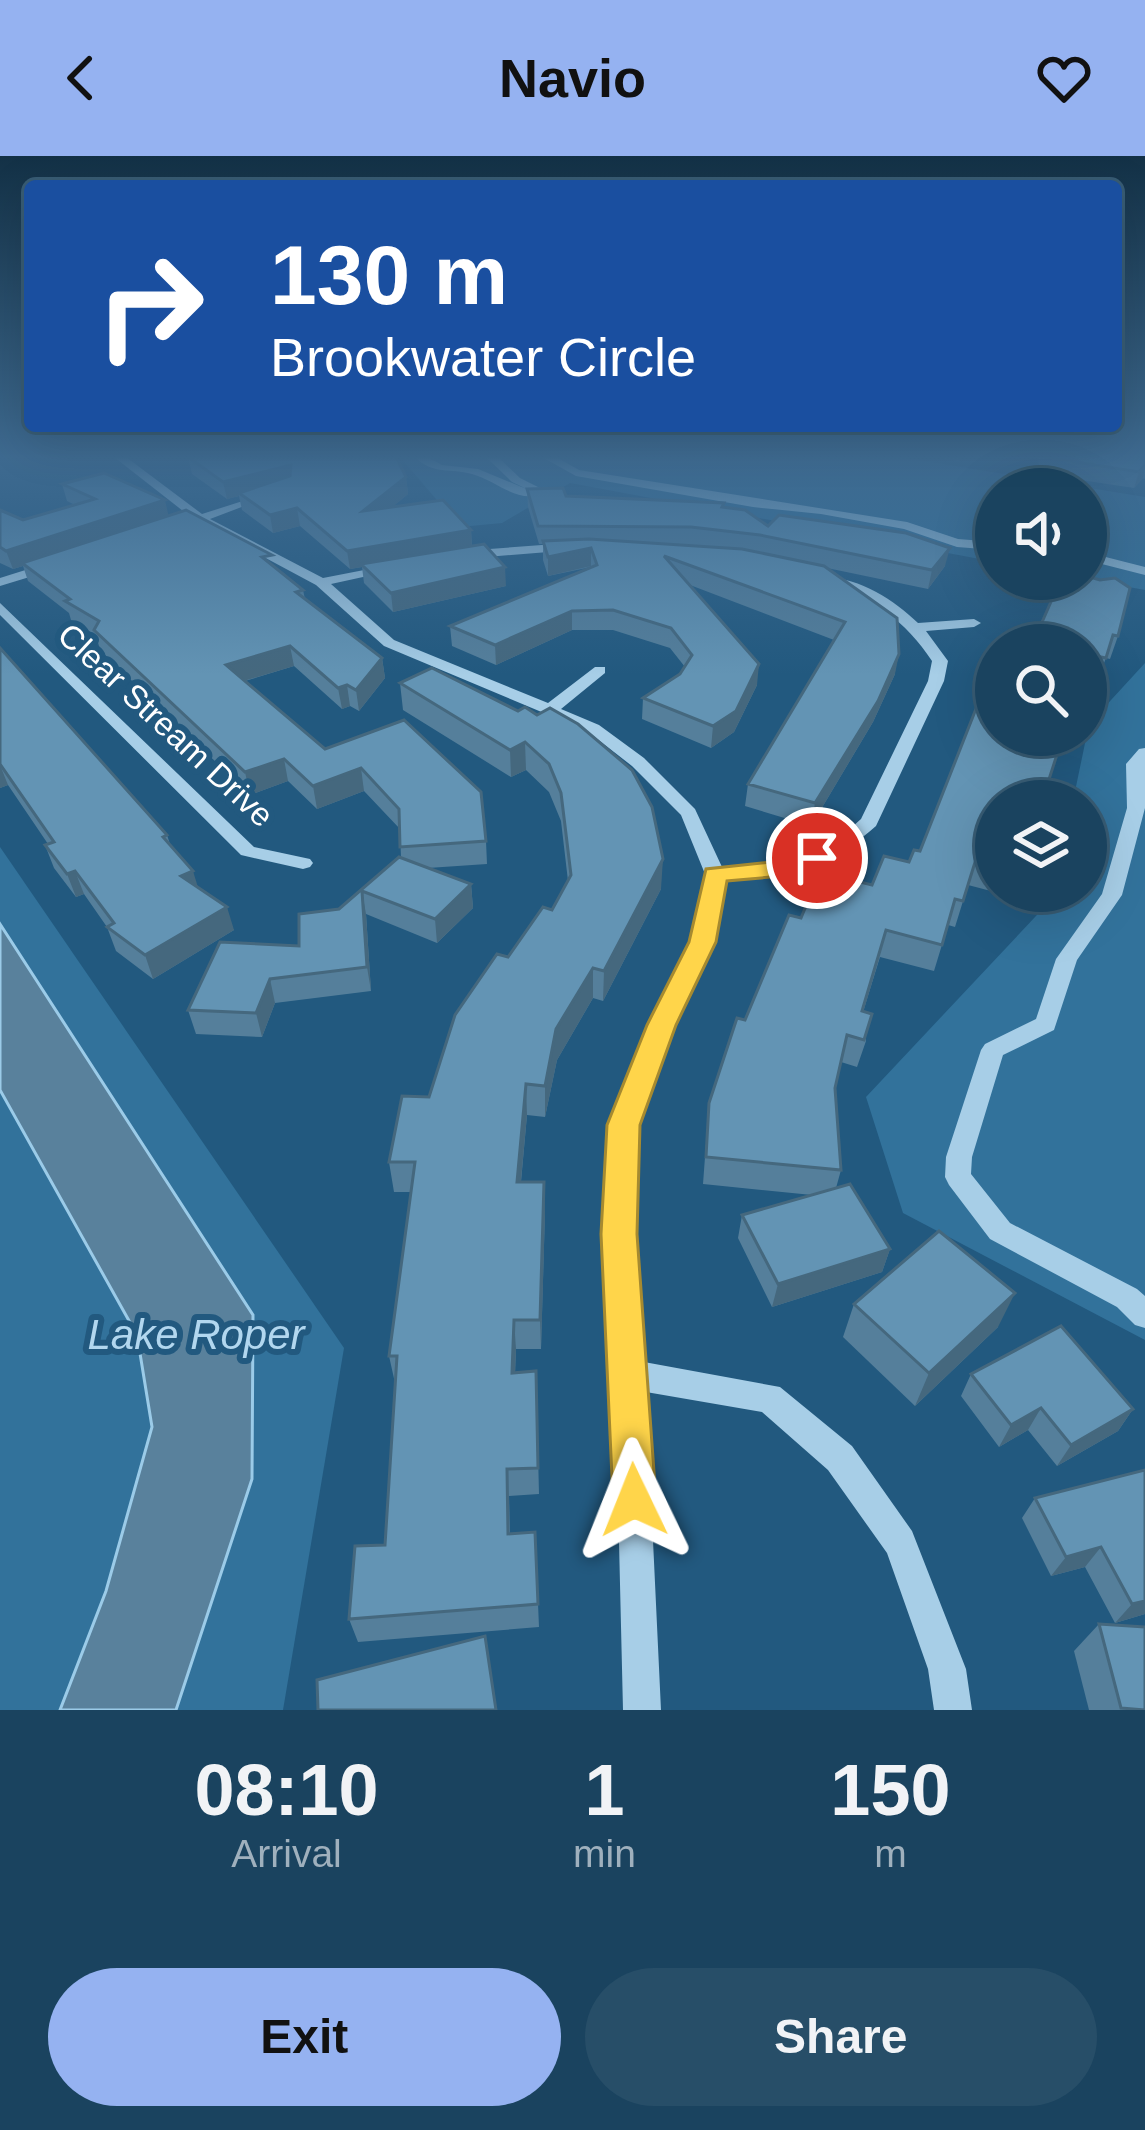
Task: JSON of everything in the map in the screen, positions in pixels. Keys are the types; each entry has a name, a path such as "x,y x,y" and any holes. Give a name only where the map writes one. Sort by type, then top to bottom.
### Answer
{"street":[{"path":"221,530 321,582 389,643 593,728 638,761 689,813 716,874 702,942 662,1025 623,1125 619,1234 630,1374 641,1710"},
{"path":"917,530 975,544"},
{"path":"448,557 581,547"},
{"path":"0,582 67,561"},
{"path":"1107,561 1145,571"},
{"path":"321,582 405,564"},
{"path":"716,874 782,868 817,858 852,840 868,822 936,681 940,661 920,627 888,602 812,575"},
{"name":"Clear Stream Drive","path":"0,608 248,851 303,863"},
{"path":"920,627 974,623"},
{"path":"551,709 600,670"},
{"path":"1145,753 1135,764 1136,808 1112,895 1067,959 1046,1024 993,1050 959,1157 958,1178 1000,1231 1126,1298 1145,1315"},
{"path":"630,1374 770,1398 840,1458 900,1543 946,1669 953,1710"}],"shaded area":[{"path":"821,530 975,530 975,558"},
{"path":"1107,530 1145,530 1145,590 1107,583"},
{"path":"1145,663 1145,1340 903,1213 866,1097 1040,912 1107,912 1107,780 1077,780 1082,756 1107,756 1107,704"},
{"path":"0,847 344,1348 283,1710 0,1710"}],"water":[{"name":"Lake Roper","path":"0,924 253,1315 252,1479 176,1710 60,1710 106,1591 152,1427 137,1335 0,1090"}],"building":[{"path":"0,530 73,530 6,551 0,547"},
{"path":"126,530 223,530 272,555 262,557 303,590 296,592 382,658 356,690 347,685 338,688 290,646 226,665 325,749 404,720 481,792 486,841 400,847 399,809 361,768 313,786 284,759 245,772 94,630 99,621 65,601 70,599 22,563"},
{"path":"322,530 471,530 347,551"},
{"path":"713,530 881,530 950,548 932,570"},
{"path":"589,539 742,549 824,566 897,618 899,654 878,701 815,803 748,784 845,622 664,556 759,664 736,711 713,726 643,698 680,674 692,655 671,628 613,610 572,611 495,645 450,626 597,565 591,548 548,557 543,541"},
{"path":"484,544 505,567 391,593 361,564"},
{"path":"1115,578 1130,588 1118,636 1113,635 1107,655 1107,624 1041,624 1052,600 1107,600 1107,579"},
{"path":"0,648 167,835 163,837 193,871 181,876 227,907 145,955 107,927 114,923 75,871 67,874 45,845 54,842 0,764"},
{"path":"432,668 518,711 525,707 537,715 550,708 578,724 632,770 652,807 663,859 604,971 593,968 556,1029 545,1086 526,1084 517,1182 544,1182 540,1320 514,1320 512,1373 536,1371 538,1468 507,1469 508,1534 535,1532 538,1604 349,1619 355,1546 385,1545 397,1356 389,1356 415,1162 389,1162 402,1096 429,1097 455,1015 497,954 508,957 543,907 552,910 571,875 561,793 549,764 525,742 510,750 400,683"},
{"path":"975,711 975,756 1057,756 1049,780 975,780 975,862 963,901 955,899 942,945 886,930 862,1011 872,1014 864,1040 847,1035 835,1088 841,1170 706,1157 709,1103 737,1018 745,1020 789,915 801,918 820,872 872,885 884,856 909,862 914,850 920,851"},
{"path":"399,857 471,884 435,919 362,891 367,967 270,979 256,1013 188,1010 220,942 299,946 299,914 339,909"},
{"path":"850,1184 890,1249 778,1284 742,1215"},
{"path":"939,1231 1015,1293 929,1373 854,1304"},
{"path":"1061,1326 1133,1409 1071,1445 1041,1408 1011,1425 971,1374"},
{"path":"1145,1470 1145,1601 1132,1604 1101,1547 1066,1557 1035,1498"},
{"path":"1099,1624 1145,1627 1145,1710 1121,1708"},
{"path":"485,1636 496,1710 318,1710 317,1680"}],"route":[{"path":"634,1500 619,1234 623,1125 662,1025 702,942 716,874 782,868 817,858"}]}
